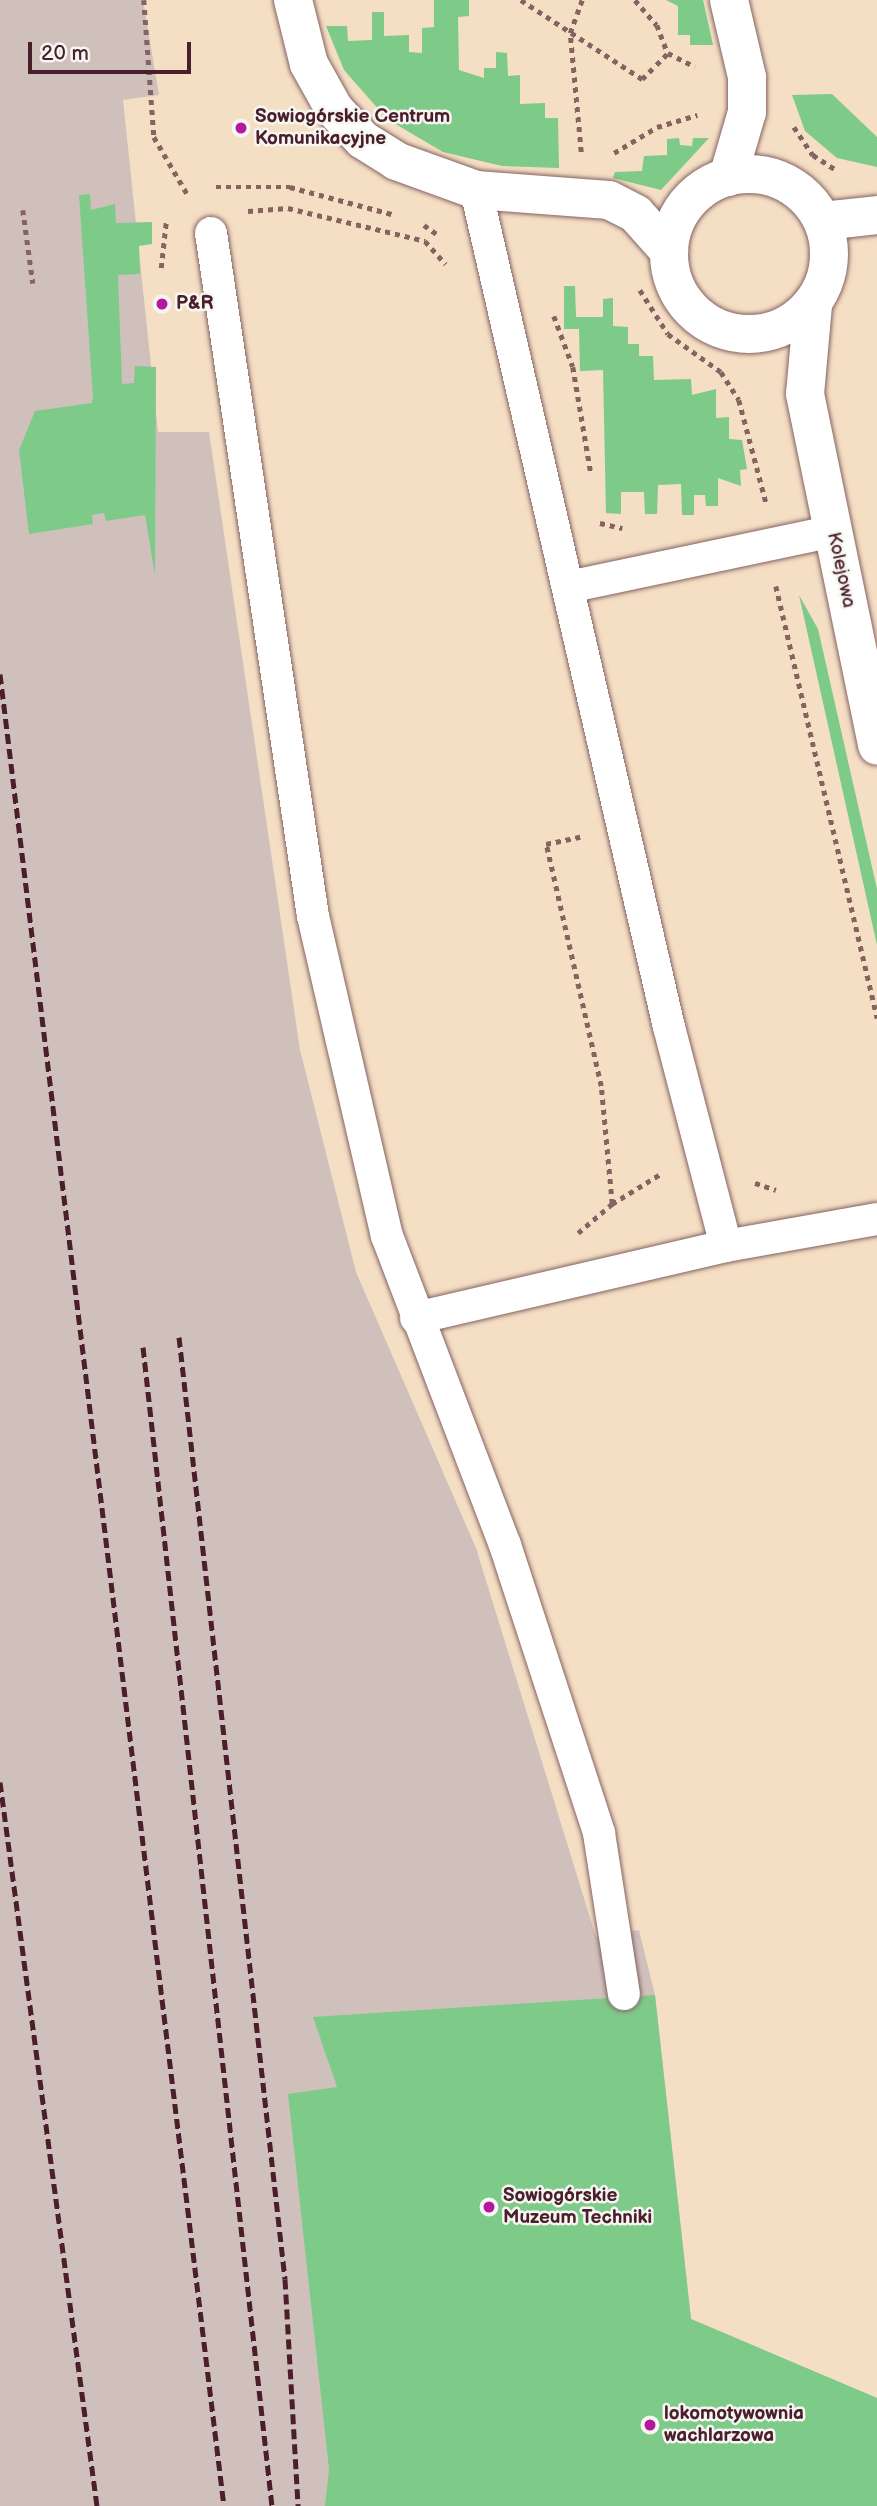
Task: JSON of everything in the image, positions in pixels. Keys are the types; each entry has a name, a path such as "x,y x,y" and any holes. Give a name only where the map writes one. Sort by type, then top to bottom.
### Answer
{"street":[{"path":"293,0 309,64 334,109 363,140 396,161 476,190 609,200 636,214 669,251 677,287 699,317 745,335 769,332 813,305 829,265 823,221 803,195 775,178 728,177 686,205 669,251"},
{"path":"728,177 747,112 747,77 729,0"},
{"path":"747,112 775,178"},
{"path":"823,221 877,215"},
{"name":"Kolejowa","path":"813,305 805,394 877,746"},
{"name":"Kolejowa","path":"769,332 805,394"}],"lane":[{"path":"476,190 726,1246"},
{"path":"209,223 313,916 387,1236 416,1318 505,1545 599,1833 624,1994"},
{"path":"568,587 833,531"},
{"path":"416,1318 726,1246 877,1219"}],"path":[{"path":"144,0 155,137 187,195 209,223 288,208 425,241 456,274"},
{"path":"521,0 642,79 668,53"},
{"path":"582,0 570,33 582,163"},
{"path":"635,0 657,26 668,53 703,71"},
{"path":"788,113 814,155 841,174"},
{"path":"605,161 657,127 702,114"},
{"path":"209,187 290,187 402,217"},
{"path":"179,203 187,195 198,191"},
{"path":"23,210 33,283"},
{"path":"161,268 162,231 172,212"},
{"path":"412,220 441,237 454,268"},
{"path":"573,1237 612,1204 601,1086 546,844 587,835 584,822"}],"shaded area":[{"path":"0,0 143,0 159,95 123,100 158,432 209,432 300,1050 356,1272 476,1548 596,1937 639,1930 655,1995 691,2319 877,2398 877,2506 0,2506"}],"green space":[{"path":"434,0 469,0 469,16 458,17 459,70 484,78 484,68 496,68 496,52 507,53 508,76 520,75 520,104 545,103 545,118 558,118 559,168 502,166 443,152 387,119 344,70 326,26 347,26 348,41 372,40 372,12 384,12 384,36 409,35 409,52 422,53 422,28 434,27"},
{"path":"666,0 703,0 713,45 690,45 690,35 678,35 678,6"},
{"path":"832,94 877,137 877,167 837,158 805,131 792,95"},
{"path":"679,138 680,145 692,146 693,138 709,138 661,190 613,178 615,172 642,171 644,156 667,155 667,139"},
{"path":"90,194 91,210 115,204 116,223 152,222 152,244 139,246 140,274 118,275 122,384 134,383 135,366 156,367 155,575 145,515 106,521 104,513 92,515 93,524 29,534 19,450 35,411 92,403 93,398 79,195"},
{"path":"564,286 575,286 576,317 603,317 603,299 613,298 613,326 628,327 628,344 639,344 639,356 653,356 654,380 691,379 692,395 716,389 716,418 729,417 729,439 742,440 747,469 740,470 741,486 718,478 718,506 706,506 705,495 694,495 694,515 682,515 681,484 658,485 657,514 645,514 644,492 621,492 621,514 606,513 603,370 580,371 579,329 564,329"},
{"path":"799,595 818,629 877,889 877,945"},
{"name":"Sowiogórskie Muzeum Techniki","path":"655,1995 691,2319 877,2398 877,2506 325,2506 329,2469 288,2094 337,2087 313,2017"}],"railway":[{"path":"0,674 224,2506"},
{"path":"179,1337 285,2279 298,2506"},
{"path":"143,1347 272,2506"},
{"path":"0,1782 97,2506"}],"place":[{"name":"Sowiogórskie Centrum Komunikacyjne","path":"241,128"},
{"name":"P&R","path":"162,304"},
{"name":"Sowiogórskie Muzeum Techniki","path":"489,2207"},
{"name":"lokomotywownia wachlarzowa","path":"650,2425"}]}
